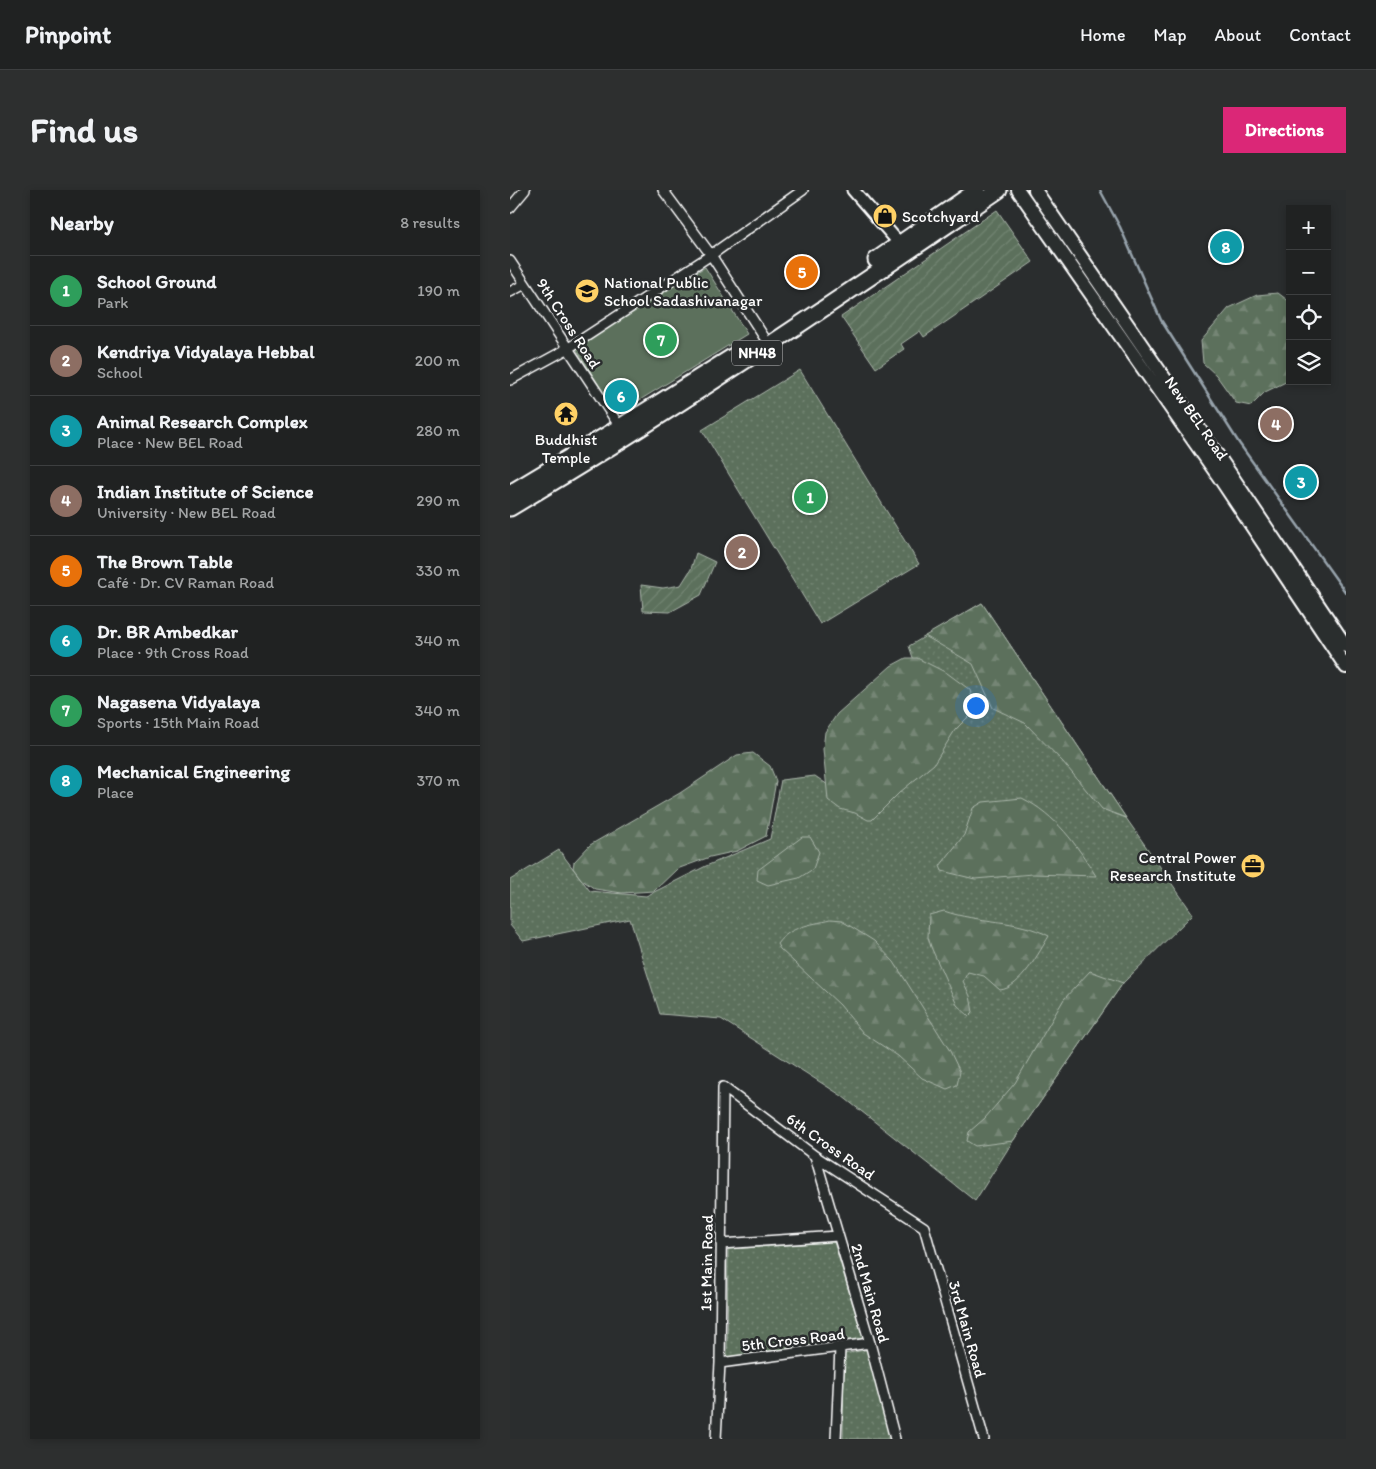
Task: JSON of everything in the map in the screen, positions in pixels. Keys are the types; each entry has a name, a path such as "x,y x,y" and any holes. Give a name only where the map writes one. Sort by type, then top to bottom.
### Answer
{"highway":[{"name":"NH48","path":"510,493 764,337 896,240 977,190"},
{"name":"NH48","path":"510,508 642,428 771,344 999,190"}],"main road":[{"name":"New BEL Road","path":"1018,190 1219,478 1346,667"},
{"name":"New BEL Road","path":"1035,190 1346,646"}],"street":[{"path":"510,208 525,190"},
{"path":"664,190 764,337"},
{"path":"510,380 568,349 710,255 803,190"},
{"path":"853,190 896,240"},
{"name":"9th Cross Road","path":"510,260 620,427"},
{"path":"510,292 525,284"},
{"name":"6th Cross Road","path":"723,1086 815,1156 924,1227"},
{"name":"1st Main Road","path":"716,1439 720,1363 723,1086"},
{"name":"2nd Main Road","path":"815,1156 870,1343 895,1439"},
{"name":"3rd Main Road","path":"924,1227 984,1439"},
{"path":"721,1244 838,1236"},
{"name":"5th Cross Road","path":"720,1363 870,1343"},
{"path":"836,1439 840,1348"}],"green space":[{"path":"997,210 1033,262 924,337 920,331 901,344 904,349 876,368 841,317"},
{"path":"705,267 747,334 617,414 575,347"},
{"path":"1278,293 1286,299 1286,382 1265,392 1251,406 1236,403 1216,375 1203,363 1201,341 1229,308 1257,295"},
{"path":"800,370 919,564 820,624 702,430"},
{"path":"696,553 715,562 701,595 670,612 643,611 641,585 663,588 681,585 691,569"},
{"path":"982,603 1126,818 1193,914 1123,983 1013,1141 975,1201 842,1096 721,1019 660,1014 630,919 523,941 510,925 510,880 559,850 590,891 646,896 706,866 770,839 781,780 815,776 867,812 941,739 909,646"},
{"path":"982,603 1126,818 1102,809 1063,762 1025,723 993,708 973,664 925,636"},
{"path":"906,658 917,658 947,673 970,690 975,710 955,730 934,764 899,793 872,820 868,820 855,813 840,809 828,800 823,749 825,732 837,714 891,666"},
{"path":"753,753 770,766 776,781 766,836 737,851 710,857 677,869 654,891 622,893 595,889 582,880 573,868 574,862 590,845 680,793 737,755"},
{"path":"1022,798 1045,813 1065,832 1096,876 1033,874 975,879 942,871 940,866 964,835 973,808 983,802"},
{"path":"802,837 810,837 819,852 813,869 799,878 768,885 757,880 758,870"},
{"path":"944,911 970,918 1024,927 1049,936 1029,968 1008,988 1000,990 984,976 968,972 963,981 970,996 973,1012 969,1016 957,1005 928,937 929,915"},
{"path":"830,920 842,921 874,941 894,962 950,1051 960,1072 957,1085 947,1089 922,1078 898,1056 863,1033 840,1005 780,949 777,944 794,930"},
{"path":"1090,971 1123,983 1013,1141 975,1146 967,1141 969,1132 985,1118 1015,1083 1064,999"},
{"path":"834,1242 863,1338 727,1357 728,1249"},
{"path":"870,1349 891,1439 843,1439 844,1354"}],"waterway":[{"path":"1100,190 1120,227 1161,320 1239,443 1346,593"}],"place":[{"name":"Scotchyard","path":"885,216"},
{"name":"Mechanical Engineering","path":"1226,247"},
{"name":"The Brown Table","path":"802,272"},
{"name":"National Public School Sadashivanagar","path":"587,291"},
{"name":"Nagasena Vidyalaya","path":"661,340"},
{"name":"Dr. BR Ambedkar","path":"621,396"},
{"name":"Buddhist Temple","path":"566,414"},
{"name":"Indian Institute of Science","path":"1276,424"},
{"name":"Animal Research Complex","path":"1301,482"},
{"name":"School Ground","path":"810,497"},
{"name":"Kendriya Vidyalaya Hebbal","path":"742,552"},
{"name":"Central Power Research Institute","path":"1253,866"}]}
